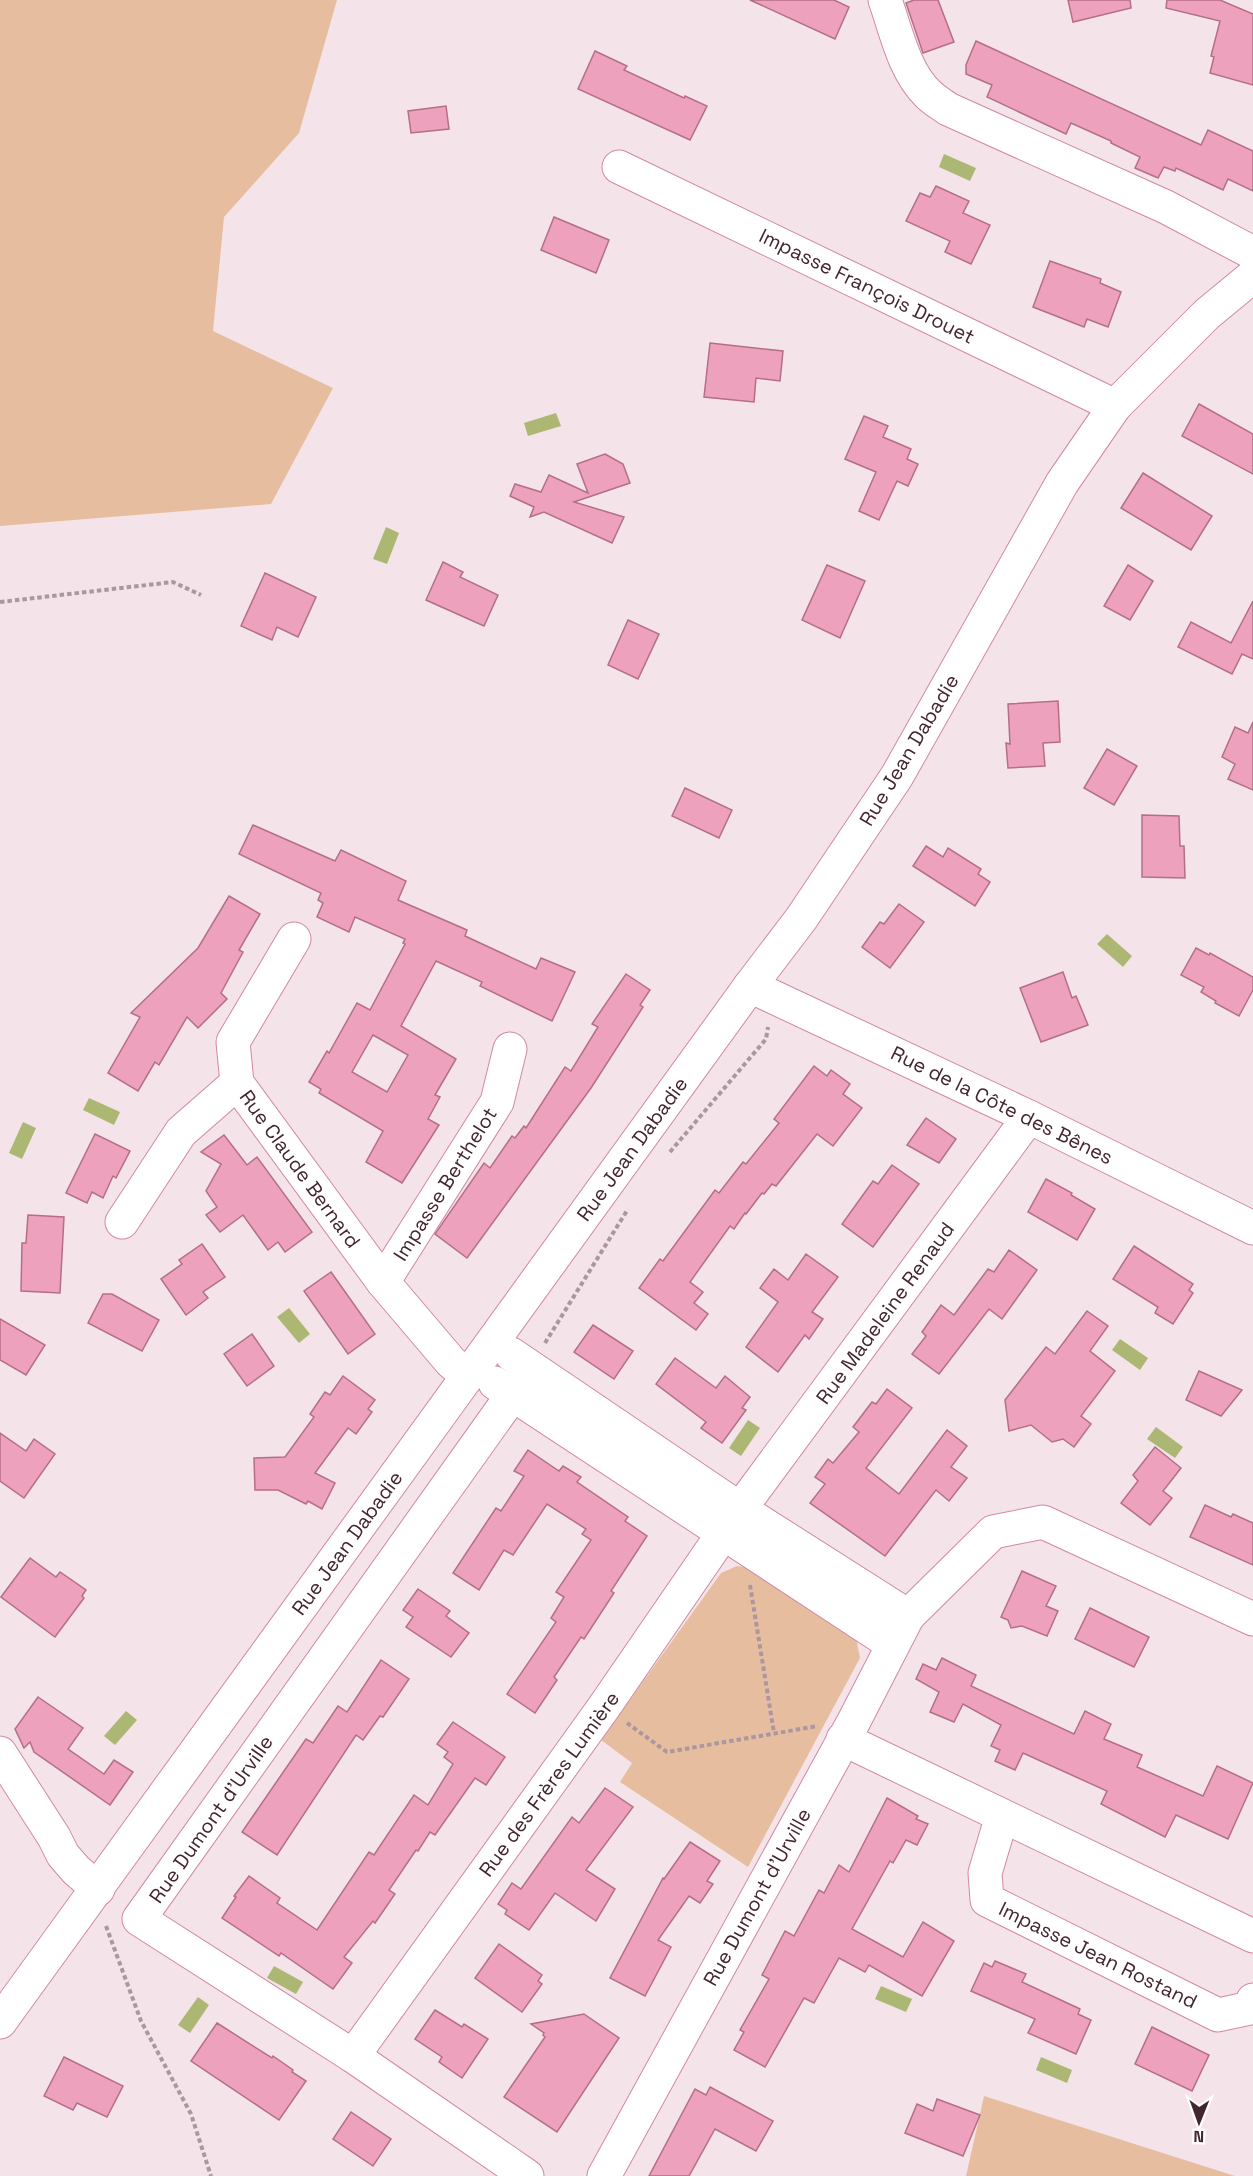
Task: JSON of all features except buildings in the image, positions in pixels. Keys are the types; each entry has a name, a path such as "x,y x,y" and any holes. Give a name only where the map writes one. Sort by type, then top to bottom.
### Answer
{"street":[{"path":"885,0 915,78 928,94 948,109 1166,207 1253,253"},
{"name":"Impasse François Drouet","path":"619,166 1115,406"},
{"name":"Rue Jean Dabadie","path":"0,2022 750,986 801,920 897,776 1062,483 1115,406 1207,314 1253,276"},
{"name":"Rue Claude Bernard","path":"294,939 233,1042 237,1083 383,1282 451,1362 470,1373 521,1381"},
{"name":"Rue de la Côte des Bênes","path":"750,986 1029,1117 1253,1228"},
{"name":"Impasse Berthelot","path":"383,1282 497,1102 510,1049"},
{"path":"122,1222 181,1132 237,1083"},
{"name":"Rue Madeleine Renaud","path":"736,1529 1029,1117"},
{"path":"494,1341 521,1381 736,1529 900,1630"},
{"name":"Rue Dumont d'Urville","path":"521,1381 139,1919 353,2056 527,2176"},
{"name":"Rue Dumont d'Urville","path":"604,2176 848,1730 900,1630 993,1532 1043,1522 1253,1619"},
{"name":"Rue des Frères Lumière","path":"353,2056 604,1707 736,1529"},
{"path":"848,1730 1002,1816 1253,1936"},
{"path":"0,1753 54,1837 63,1855 98,1889"},
{"name":"Impasse Jean Rostand","path":"1002,1816 985,1873 987,1900 1218,2015 1250,2008 1253,2000"}],"path":[{"path":"0,602 173,582 201,595"},
{"path":"736,1529 774,1732"},
{"path":"604,1707 667,1752 774,1732 848,1730"},
{"path":"98,1889 107,1934 141,2021 191,2114 211,2176"}],"shaded area":[{"path":"0,0 337,0 299,133 224,217 213,331 333,388 271,504 0,526"},
{"path":"944,154 976,168 970,181 939,167"},
{"path":"556,413 561,426 528,436 524,423"},
{"path":"386,527 399,533 387,564 373,559"},
{"path":"1107,934 1132,956 1123,967 1097,944"},
{"path":"89,1098 120,1112 114,1125 83,1110"},
{"path":"23,1122 36,1128 22,1159 9,1153"},
{"path":"289,1308 310,1334 299,1343 277,1317"},
{"path":"1120,1339 1148,1358 1140,1370 1112,1350"},
{"path":"748,1420 760,1428 741,1456 729,1448"},
{"path":"1156,1427 1183,1447 1175,1458 1147,1439"},
{"path":"737,1566 757,1569 856,1637 860,1658 748,1867 620,1782 632,1763 601,1740 721,1573"},
{"path":"126,1711 137,1720 115,1745 104,1736"},
{"path":"274,1966 303,1982 296,1994 267,1978"},
{"path":"881,1986 912,1999 906,2012 875,1999"},
{"path":"198,1997 209,2005 190,2033 178,2025"},
{"path":"1041,2057 1072,2070 1067,2083 1036,2070"},
{"path":"984,2096 1235,2176 966,2176"}]}
